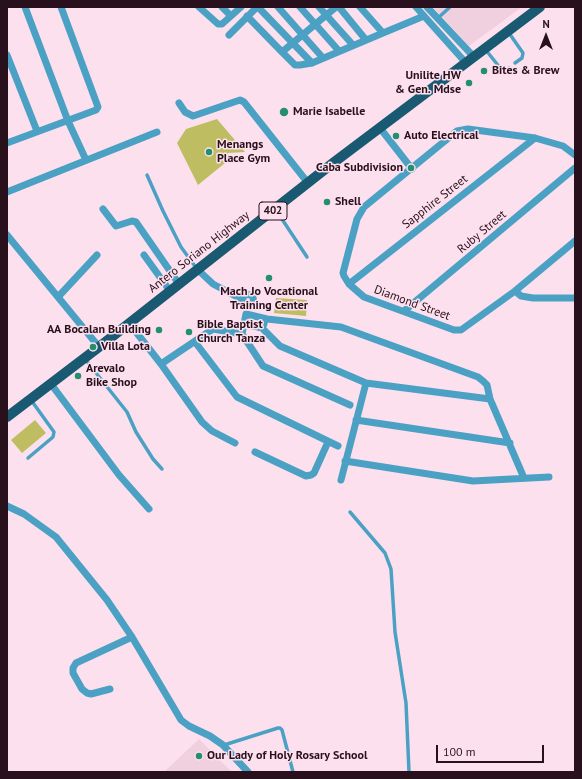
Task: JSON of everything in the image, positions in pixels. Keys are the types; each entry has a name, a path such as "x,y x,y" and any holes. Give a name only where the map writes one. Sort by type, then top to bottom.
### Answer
{"main road":[{"name":"Antero Soriano Highway","path":"7,417 99,347 308,183 540,7"}],"street":[{"path":"25,7 68,120 86,160"},
{"path":"7,143 96,110 98,107 61,7"},
{"path":"199,7 218,24 222,24 241,7"},
{"path":"222,7 231,16"},
{"path":"229,35 258,7 312,63"},
{"path":"278,7 323,58"},
{"path":"300,7 339,51"},
{"path":"319,7 353,45"},
{"path":"282,52 336,7"},
{"path":"339,7 366,40"},
{"path":"360,7 383,33"},
{"path":"416,7 470,60"},
{"path":"427,7 470,60"},
{"path":"248,16 297,66 312,63 424,16"},
{"path":"7,55 37,131"},
{"path":"179,103 185,112 193,116 240,100 244,102 308,183"},
{"path":"380,128 412,169"},
{"path":"349,284 344,276 344,269 360,213 364,207 453,134 462,130 475,130 534,138 563,146 575,155"},
{"path":"7,192 157,132"},
{"name":"Sapphire Street","path":"349,284 534,138"},
{"name":"Ruby Street","path":"404,312 575,168"},
{"path":"102,209 116,226 132,221 136,222 179,284"},
{"path":"7,235 99,347"},
{"name":"Diamond Street","path":"349,284 364,297 454,330 461,330 515,290 575,241"},
{"path":"58,297 97,255"},
{"path":"144,255 170,290"},
{"path":"197,269 213,284 245,302 246,314 242,334"},
{"path":"515,290 521,296 534,298 575,298"},
{"path":"246,314 267,319 341,327 478,377 487,385 490,399 510,442 524,478"},
{"path":"262,328 267,319"},
{"path":"129,323 207,427 235,443"},
{"path":"245,324 262,328 280,346 366,383 490,399"},
{"path":"161,364 213,329 242,334 263,366 350,405"},
{"path":"195,342 237,397 338,446"},
{"path":"341,480 366,383"},
{"path":"51,384 119,475 149,509"},
{"path":"356,420 510,442"},
{"path":"255,452 306,476 311,476 314,473 328,442"},
{"path":"345,461 473,481 549,477"},
{"path":"7,506 24,514 56,537 107,600 132,637 181,720 223,745 248,772"},
{"path":"110,688 91,694 87,693 82,688 73,673 73,668 76,663 132,637"}],"lane":[{"path":"437,18 450,7"},
{"path":"508,32 523,53 522,58 515,63"},
{"path":"485,48 501,69 505,70 509,68"},
{"path":"147,175 181,247 197,269"},
{"path":"276,209 307,257"},
{"path":"84,358 127,412 136,432 153,459 162,469"},
{"path":"28,458 53,437 54,432 30,400"},
{"path":"350,512 385,553 391,568 395,632 406,703 409,772"},
{"path":"223,745 280,728 282,730 293,772"}],"shaded area":[{"path":"433,7 522,7 469,46"},
{"name":"Menangs Place Gym","path":"217,119 245,152 228,153 225,163 198,185 177,143 186,129"},
{"path":"276,298 307,300 306,316 274,313"},
{"path":"35,420 46,433 22,453 11,440"},
{"name":"Our Lady of Holy Rosary School","path":"199,739 232,772 164,772"}],"place":[{"name":"Bites & Brew","path":"484,71"},
{"name":"Unilite HW & Gen. Mdse","path":"469,83"},
{"name":"Marie Isabelle","path":"284,112"},
{"name":"Auto Electrical","path":"396,136"},
{"name":"Menangs Place Gym","path":"209,152"},
{"name":"Caba Subdivision","path":"411,168"},
{"name":"Shell","path":"327,202"},
{"name":"Mach Jo Vocational Training Center","path":"269,278"},
{"name":"AA Bocalan Building","path":"159,330"},
{"name":"Bible Baptist Church Tanza","path":"189,332"},
{"name":"Villa Lota","path":"93,347"},
{"name":"Arevalo Bike Shop","path":"78,376"},
{"name":"Our Lady of Holy Rosary School","path":"199,756"}]}
